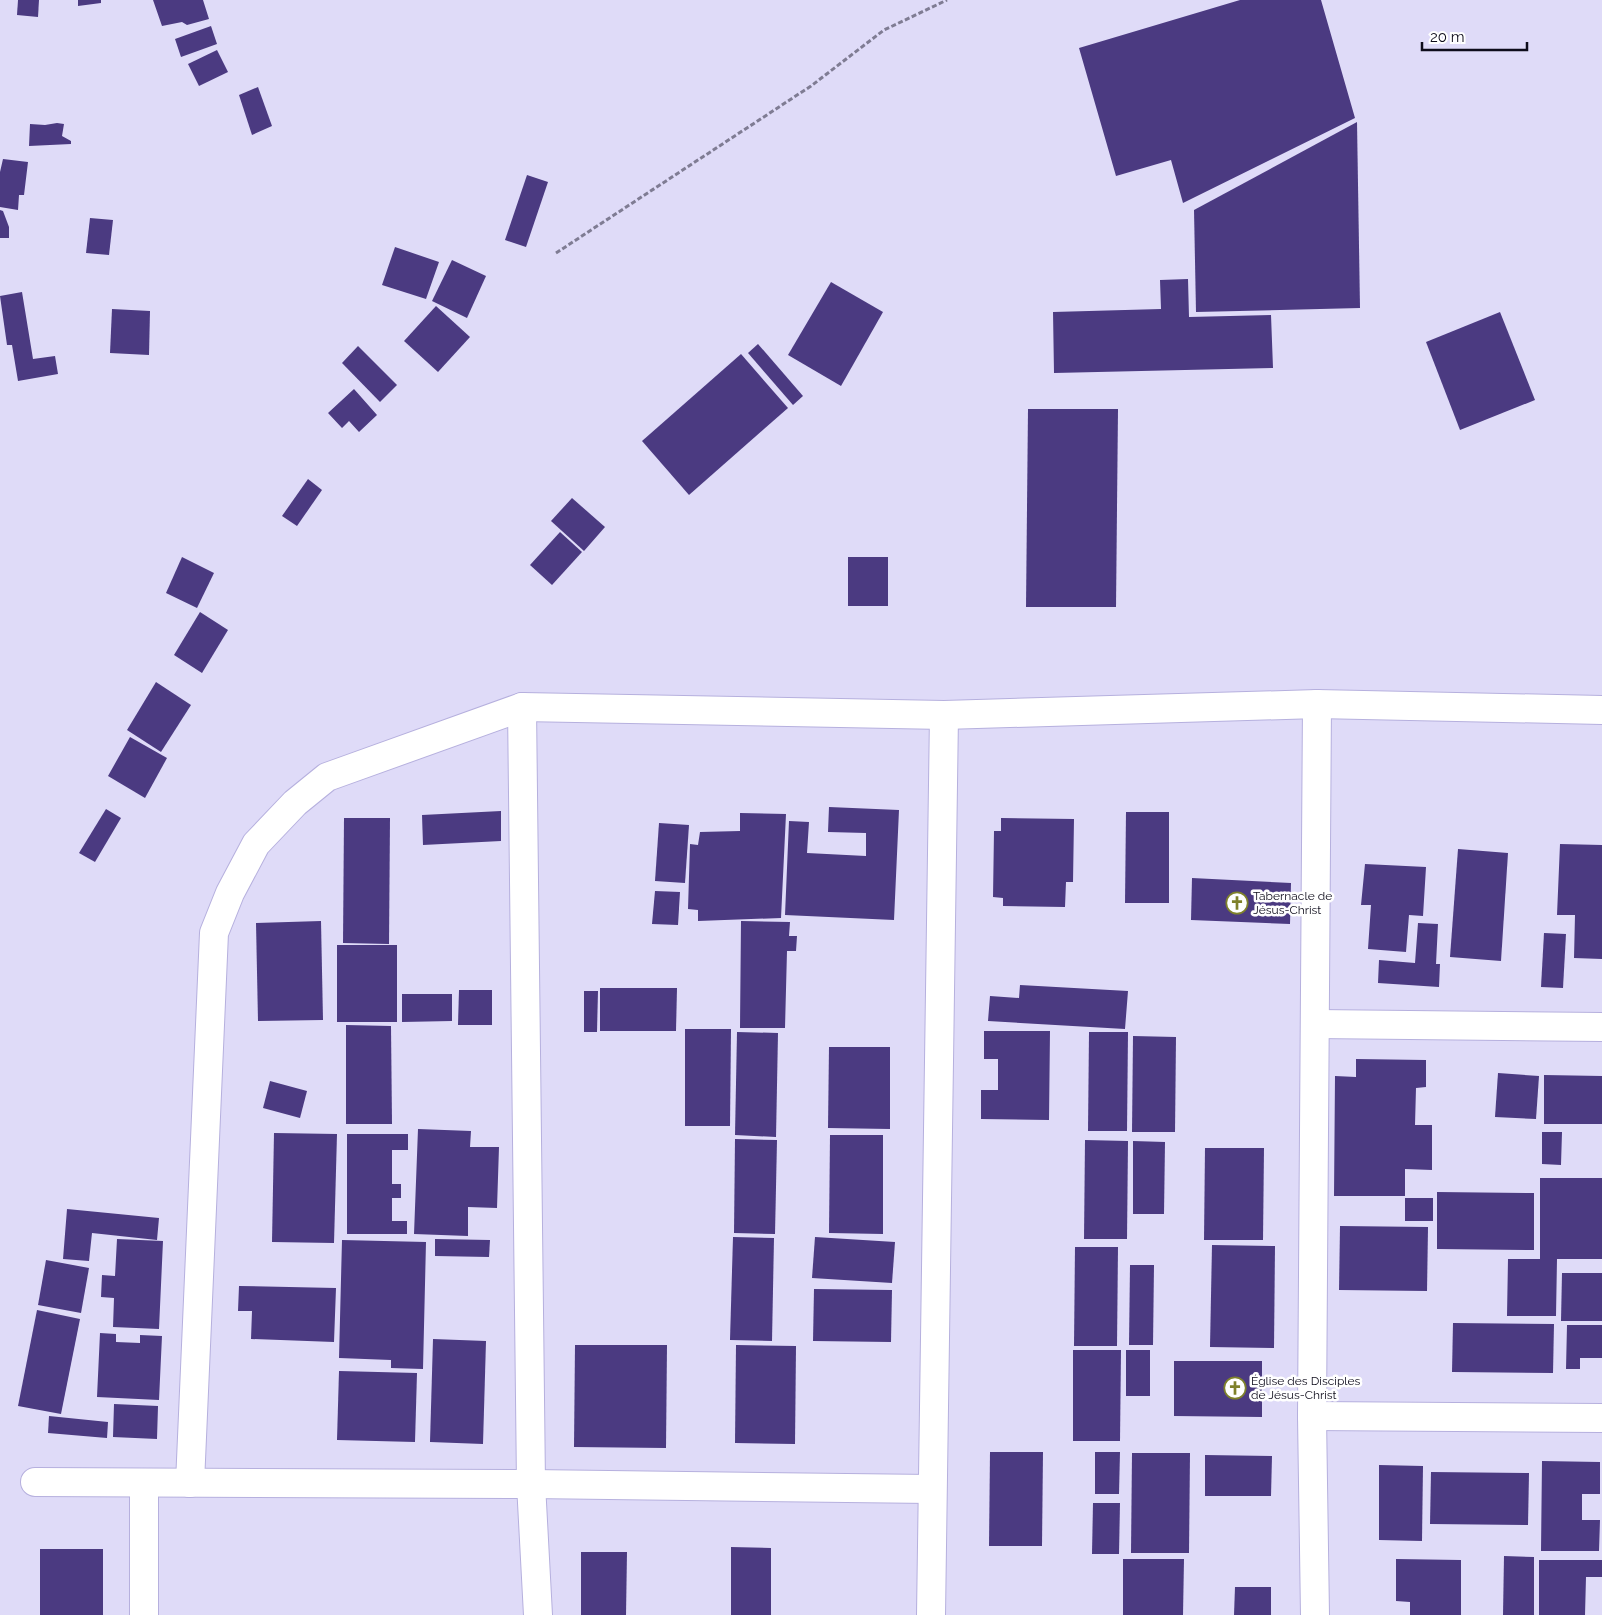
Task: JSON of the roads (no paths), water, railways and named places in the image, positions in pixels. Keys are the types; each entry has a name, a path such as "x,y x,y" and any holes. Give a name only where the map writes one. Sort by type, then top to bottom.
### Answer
{"street":[{"path":"1315,1615 1312,1416 1318,704"},
{"path":"190,1483 214,933 230,893 256,844 295,803 327,777 522,707 944,715 1318,704 1602,710"},
{"path":"522,707 531,1484 538,1615"},
{"path":"931,1615 931,1489 944,715"},
{"path":"1316,1024 1602,1027"},
{"path":"1312,1416 1602,1418"},
{"path":"35,1482 531,1484 931,1489"},
{"path":"144,1482 144,1615"}],"place":[{"name":"Tabernacle de Jésus-Christ","path":"1237,903"},
{"name":"Église des Disciples de Jésus-Christ","path":"1235,1388"}]}
